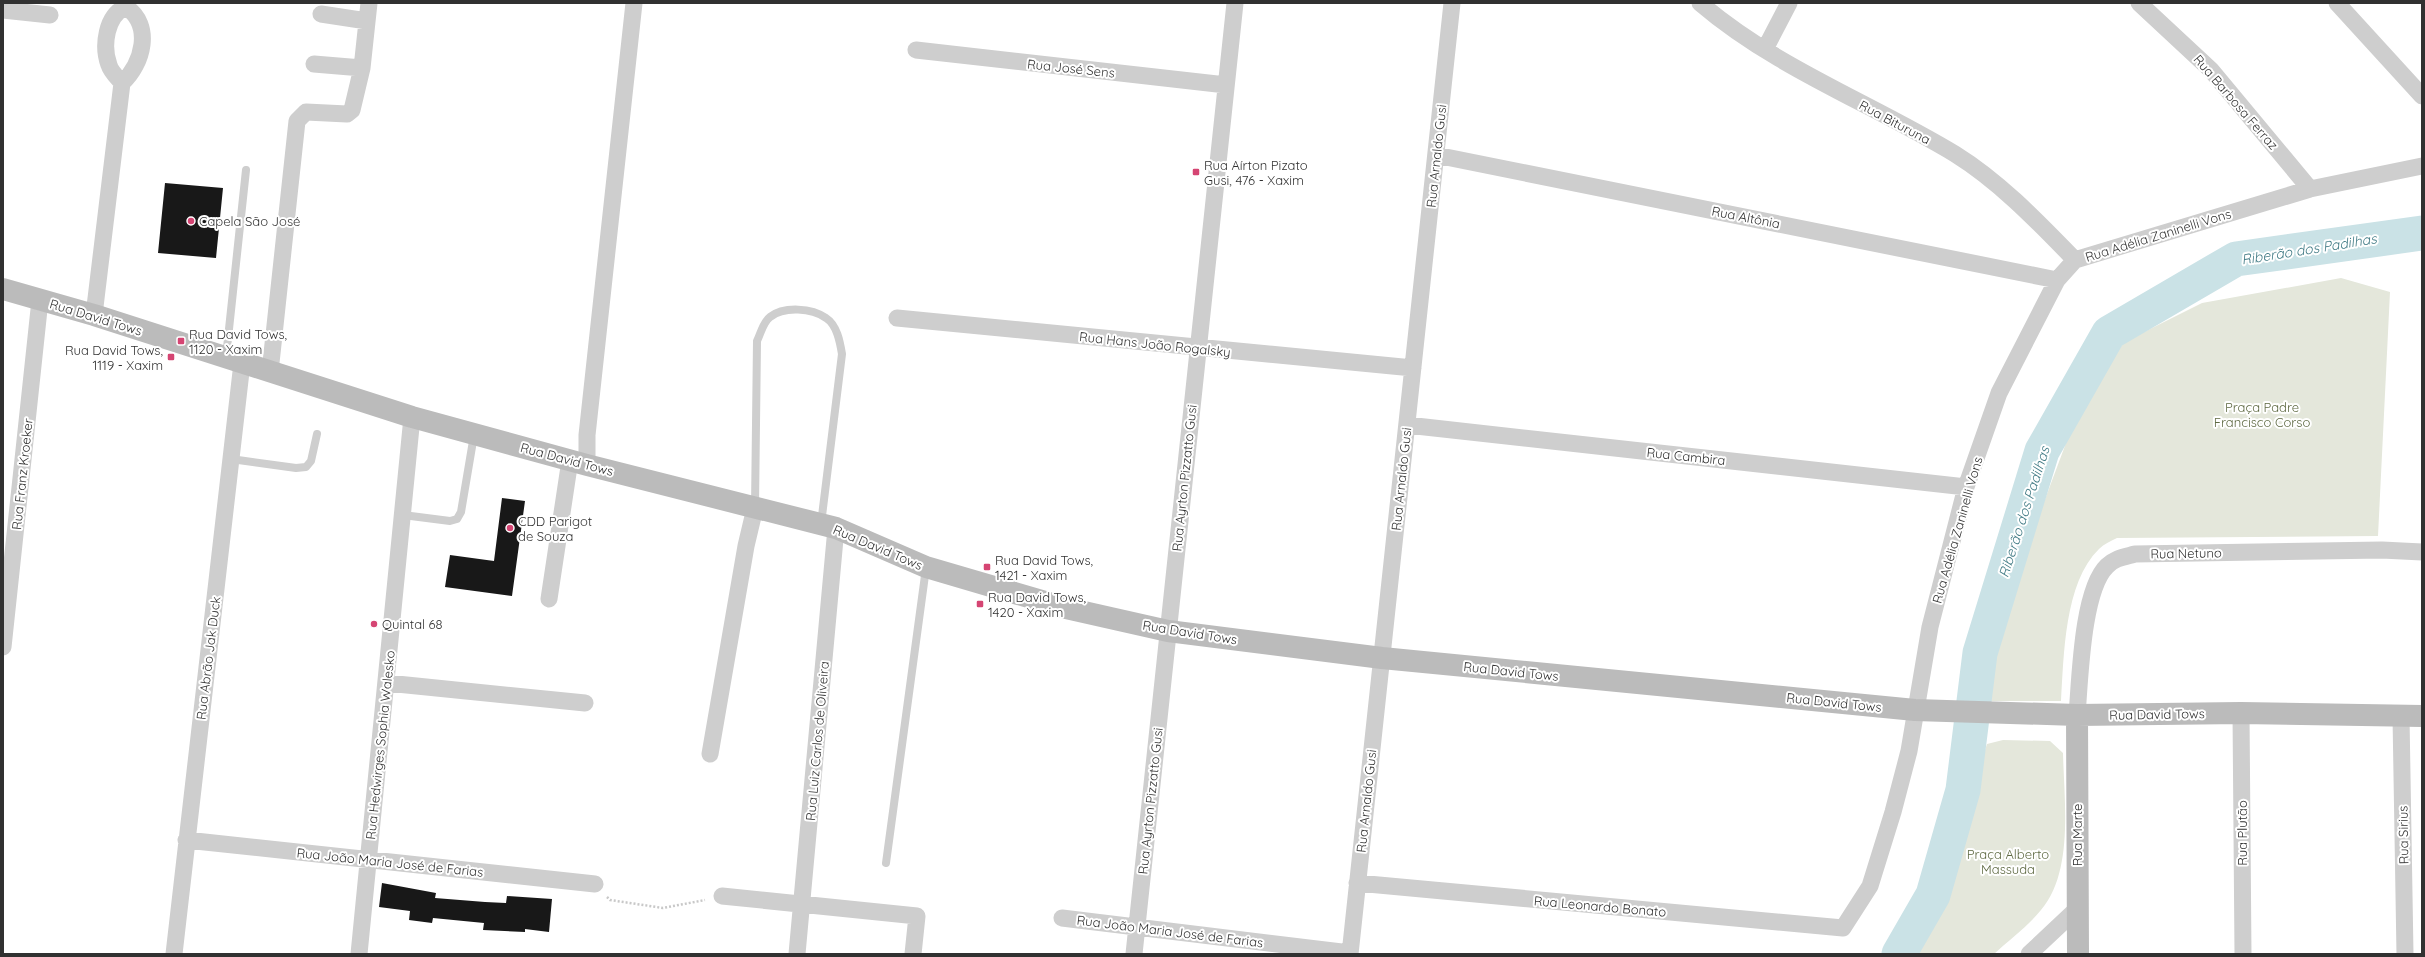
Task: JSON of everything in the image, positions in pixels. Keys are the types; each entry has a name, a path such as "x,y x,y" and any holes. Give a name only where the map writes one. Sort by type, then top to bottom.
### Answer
{"street":[{"path":"270,372 297,122 306,112 350,113 354,107 362,68 369,3"},
{"path":"549,599 578,463 587,435 634,3"},
{"name":"Rua Ayrton Pizzatto Gusi","path":"1134,954 1235,3"},
{"name":"Rua Arnaldo Gusi","path":"1350,953 1452,3"},
{"name":"Rua Bituruna","path":"1700,3 1728,27 1802,72 1956,155 2018,202 2075,260"},
{"path":"1765,49 1789,3"},
{"name":"Rua Barbosa Ferraz","path":"2139,3 2211,70 2310,189"},
{"path":"2337,3 2422,96"},
{"path":"94,315 122,84 133,74 139,61 142,35 142,28 135,13 126,5 118,10 107,32 109,67 122,84"},
{"path":"3,10 50,15"},
{"path":"321,14 367,21"},
{"name":"Rua José Sens","path":"916,50 1226,85"},
{"path":"314,64 362,68"},
{"name":"Rua Altônia","path":"1436,155 2057,280"},
{"name":"Rua Adélia Zaninelli Vons","path":"1843,928 1870,886 1893,812 1909,750 1930,627 1966,487 1999,393 2057,280 2075,260 2310,189 2422,166"},
{"name":"Rua David Tows","path":"3,289 94,315 270,372 474,434 578,463 829,526 926,567 1066,608 1168,631 1382,658 1915,710 2077,715 2241,713 2412,716"},
{"name":"Rua Franz Kroeker","path":"3,647 40,300"},
{"name":"Rua Hans João Rogalsky","path":"897,318 1413,368"},
{"name":"Rua Abrão Jak Duck","path":"174,954 231,459 234,360"},
{"name":"Rua Hedwirges Sophia Walesko","path":"359,954 387,683 412,416"},
{"name":"Rua Cambira","path":"1407,425 1966,487"},
{"path":"710,754 746,546 755,508"},
{"name":"Rua Luiz Carlos de Oliveira","path":"797,954 829,526"},
{"name":"Rua Netuno","path":"2077,715 2085,628 2091,600 2103,571 2115,559 2142,554 2382,550 2422,552"},
{"path":"387,683 586,703"},
{"name":"Rua Plutão","path":"2241,713 2243,954"},
{"name":"Rua Marte","path":"2077,715 2078,954"},
{"name":"Rua Sirius","path":"2405,954 2412,716"},
{"name":"Rua João Maria José de Farias","path":"186,840 595,884"},
{"name":"Rua Leonardo Bonato","path":"1357,883 1843,928"},
{"path":"722,896 801,906 917,916 913,954"},
{"path":"2029,954 2078,908"},
{"name":"Rua João Maria José de Farias","path":"1062,918 1350,953"}],"lane":[{"path":"234,360 246,170"},
{"path":"755,508 757,341 764,324 771,316 797,308 826,318 838,333 842,354 829,526"},
{"path":"231,459 296,468 306,467 311,460 317,434"},
{"path":"403,515 450,521 457,519 461,512 474,434"},
{"path":"886,863 926,567"}],"path":[{"path":"595,884 610,900 663,908 722,896"}],"green space":[{"name":"Praça Padre Francisco Corso","path":"2341,278 2390,292 2378,536 2117,538 2099,549 2087,563 2072,600 2065,642 2061,701 1991,701 1995,651 2038,518 2078,411 2124,342 2202,303"},
{"name":"Praça Alberto Massuda","path":"2003,740 2050,741 2063,753 2065,835 2063,856 2058,876 2051,894 2036,916 1994,954 1914,954 1939,909 1949,880 1962,820 1987,744"}],"building":[{"name":"Capela São José","path":"165,183 223,188 216,258 158,253"},
{"name":"CDD Parigot de Souza","path":"502,498 525,501 512,596 445,587 450,555 494,561"},
{"path":"382,883 436,893 435,898 506,903 507,896 552,899 549,932 525,929 525,932 483,930 484,923 433,918 432,923 409,920 410,911 379,907"}],"waterway":[{"name":"Riberão dos Padilhas","path":"1899,954 1933,895 1963,790 1980,653 2042,451 2109,333 2236,259 2422,233"}],"place":[{"name":"Rua Aírton Pizato Gusi, 476 - Xaxim","path":"1196,172"},
{"name":"Capela São José","path":"191,221"},
{"name":"Rua David Tows, 1120 - Xaxim","path":"181,341"},
{"name":"Rua David Tows, 1119 - Xaxim","path":"171,357"},
{"name":"CDD Parigot de Souza","path":"510,528"},
{"name":"Rua David Tows, 1421 - Xaxim","path":"987,567"},
{"name":"Rua David Tows, 1420 - Xaxim","path":"980,604"},
{"name":"Quintal 68","path":"374,624"}]}
